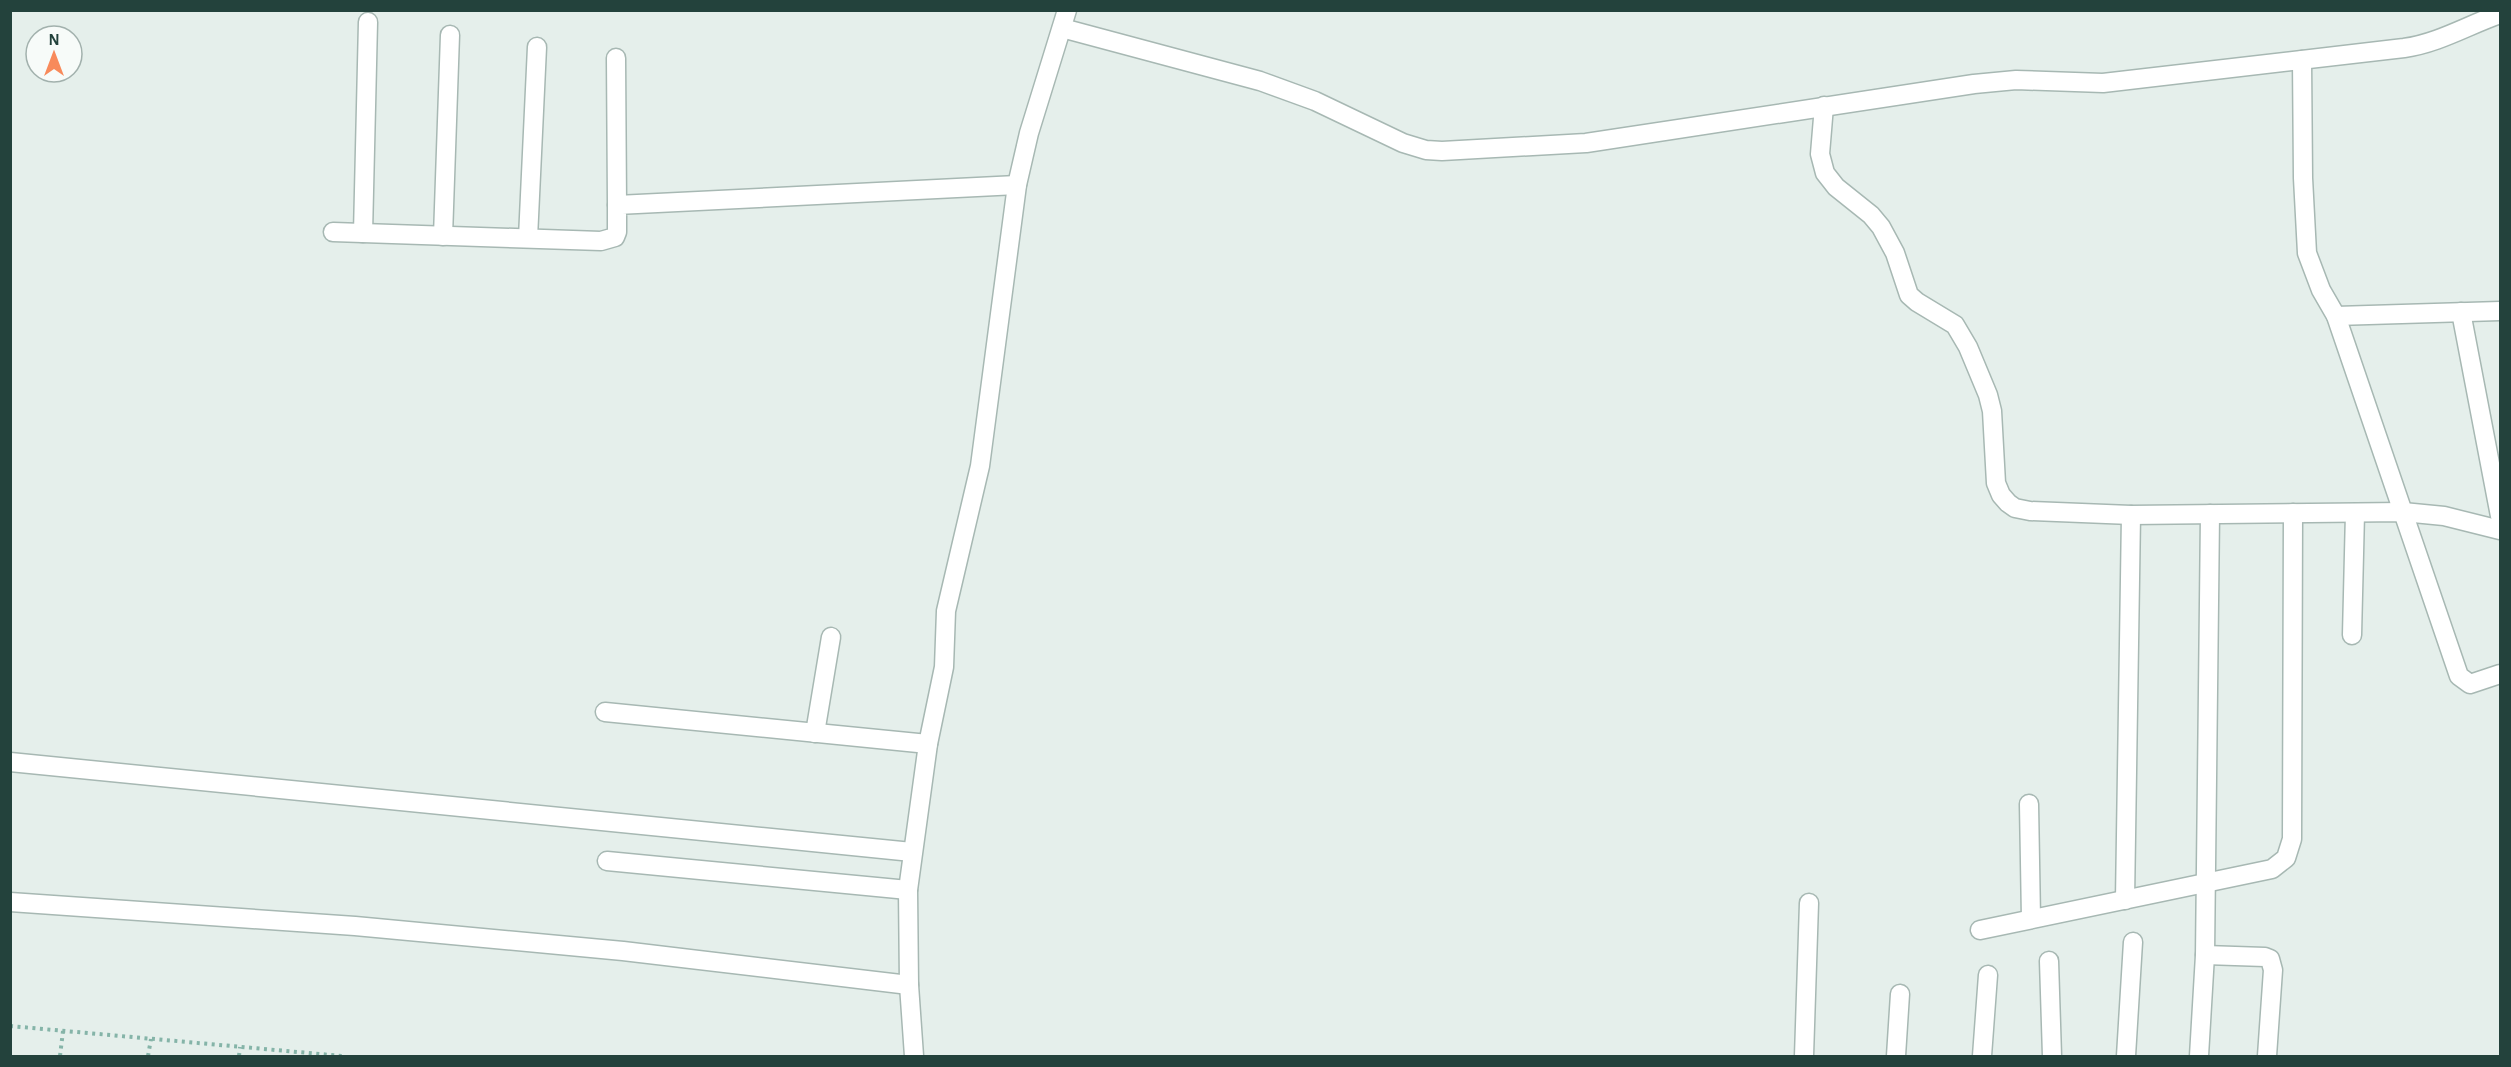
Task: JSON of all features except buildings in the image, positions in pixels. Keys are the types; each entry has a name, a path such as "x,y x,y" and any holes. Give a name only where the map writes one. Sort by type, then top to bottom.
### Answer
{"street":[{"path":"914,1056 909,985 908,890 928,744 944,667 946,611 980,466 1017,184 1029,133 1065,15 1315,101 1403,143 1426,150 1586,143 1974,84 2016,80 2103,82 2417,46 2438,40 2472,23 2500,14"},
{"path":"363,233 368,22"},
{"path":"443,236 450,35"},
{"path":"528,238 537,47"},
{"path":"333,232 610,240 615,237 617,232 616,58"},
{"path":"2302,60 2303,178 2307,253 2321,290 2336,316 2459,676 2470,684 2500,674"},
{"path":"1824,106 1820,154 1825,173 1836,187 1871,215 1881,227 1895,253 1909,295 1955,325 1968,347 1990,403 1996,483 2001,495 2016,508 2030,511 2131,515 2403,512 2444,516 2500,530"},
{"path":"616,205 1017,184"},
{"path":"2336,316 2500,311"},
{"path":"2461,312 2500,516"},
{"path":"1980,930 2272,869 2280,864 2289,852 2292,839 2294,513"},
{"path":"2352,635 2355,513"},
{"path":"2199,1056 2205,955 2210,514"},
{"path":"2125,900 2131,515"},
{"path":"814,733 831,637"},
{"path":"605,712 928,744"},
{"path":"10,762 912,852"},
{"path":"2029,804 2031,919"},
{"path":"607,861 908,890"},
{"path":"10,902 402,930 623,951 909,985"},
{"path":"1804,1056 1809,903"},
{"path":"2126,1056 2133,942"},
{"path":"2205,955 2265,957 2272,964 2267,1056"},
{"path":"2049,961 2052,1056"},
{"path":"1982,1056 1988,975"},
{"path":"1896,1056 1900,994"}],"path":[{"path":"10,1026 342,1056"},
{"path":"60,1056 63,1030"},
{"path":"148,1056 151,1039"},
{"path":"239,1056 240,1047"}]}
